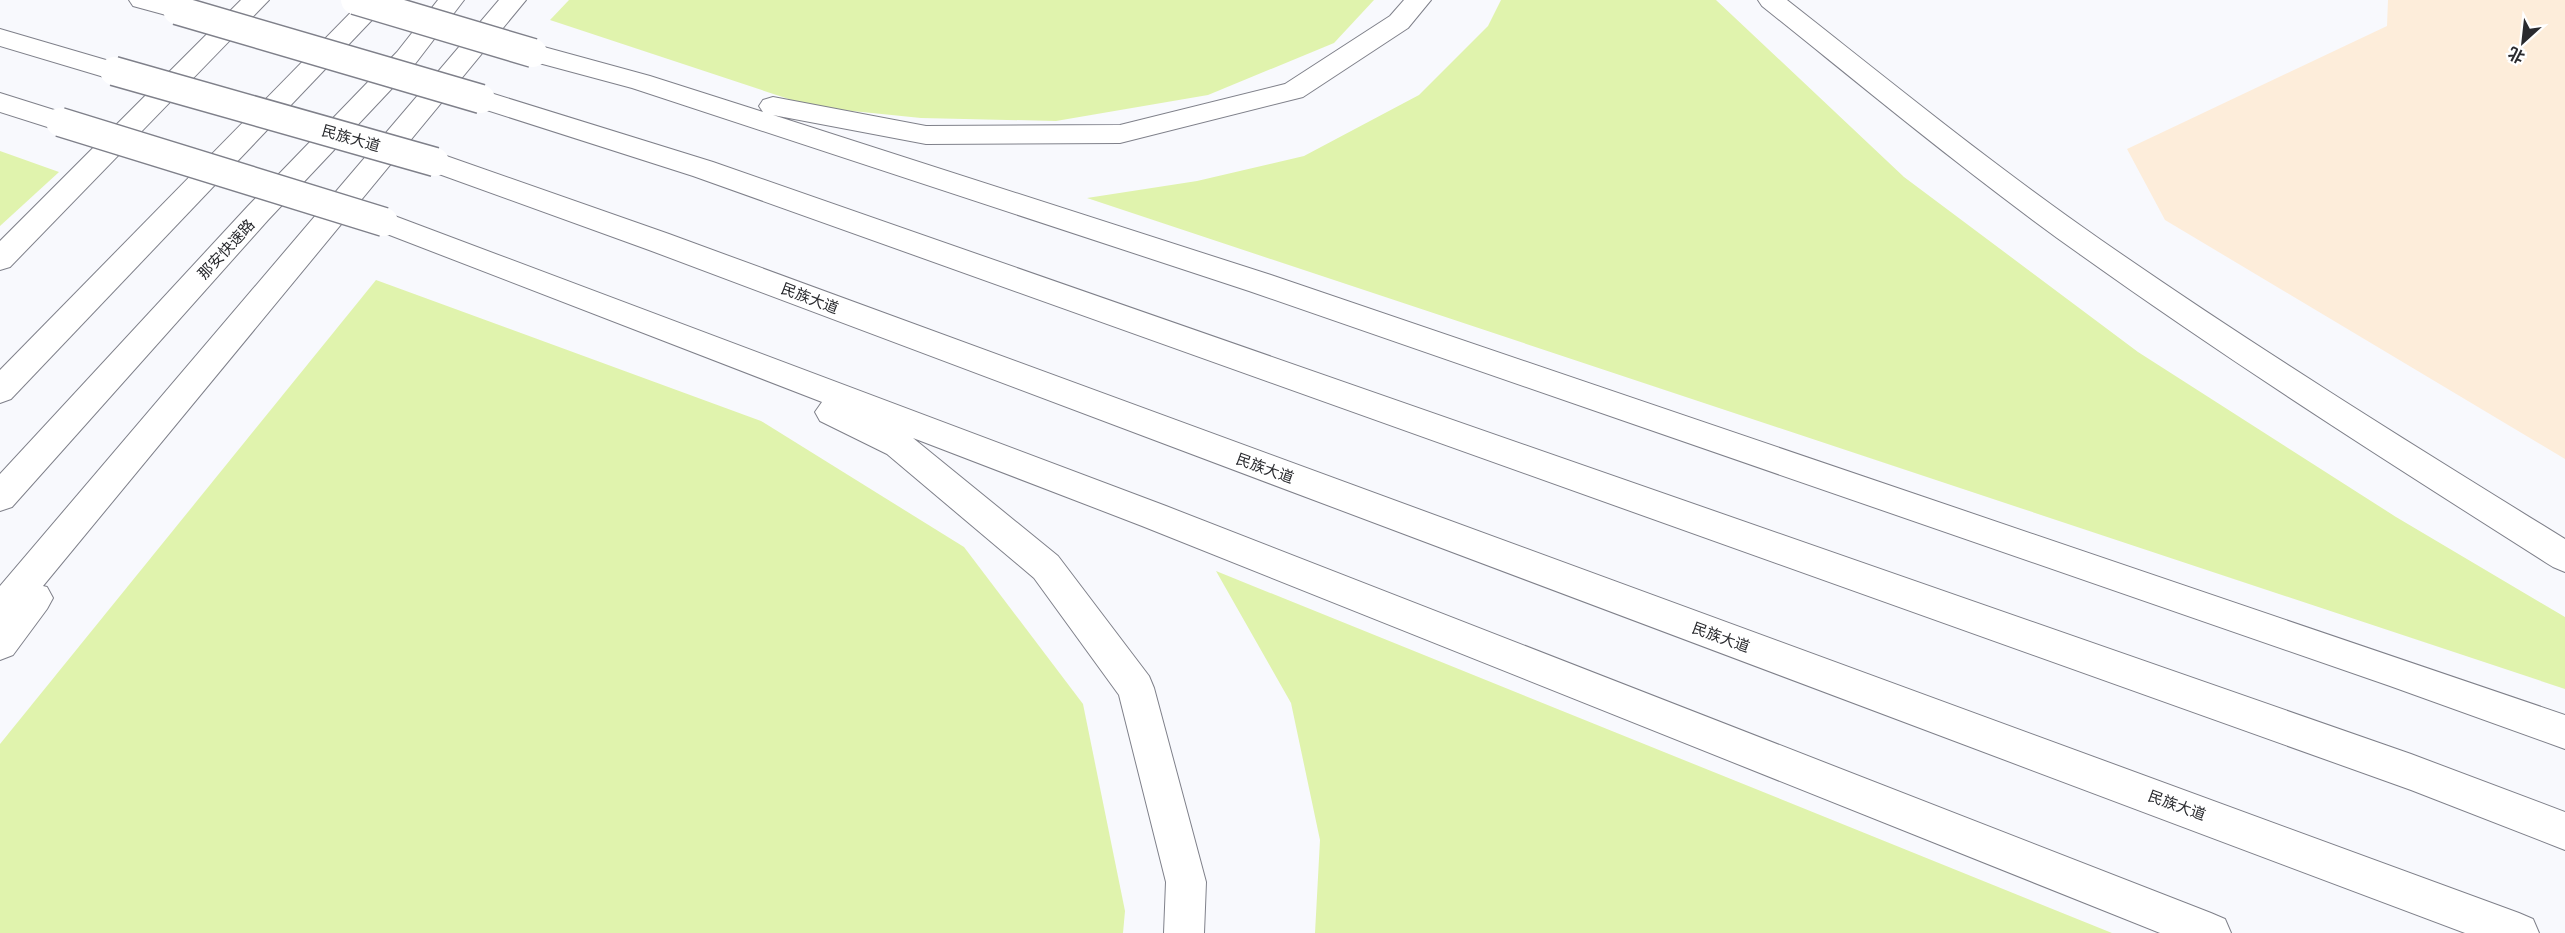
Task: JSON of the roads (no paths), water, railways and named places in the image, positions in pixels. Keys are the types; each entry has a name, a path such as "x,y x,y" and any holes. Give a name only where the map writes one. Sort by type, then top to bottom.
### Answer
{"highway":[{"path":"142,0 481,99 703,169 2400,768 2565,831"},
{"path":"0,258 256,0"},
{"path":"355,0 533,53 641,82 1260,283 2565,732"},
{"path":"0,390 378,0"},
{"name":"那安快速路","path":"0,496 250,222 406,58 451,0"},
{"path":"0,612 513,0"},
{"path":"641,82 926,135 1120,134 1294,91 1399,22 1418,0"},
{"path":"1772,0 1915,115 2090,247 2362,430 2565,557"},
{"name":"民族大道","path":"0,37 435,162 658,242 2519,933"},
{"path":"3,103 384,222 593,300 1154,516 2211,933"},
{"path":"0,644 275,284"},
{"path":"593,300 899,445 1046,567 1136,688 1186,882 1184,933"}]}
